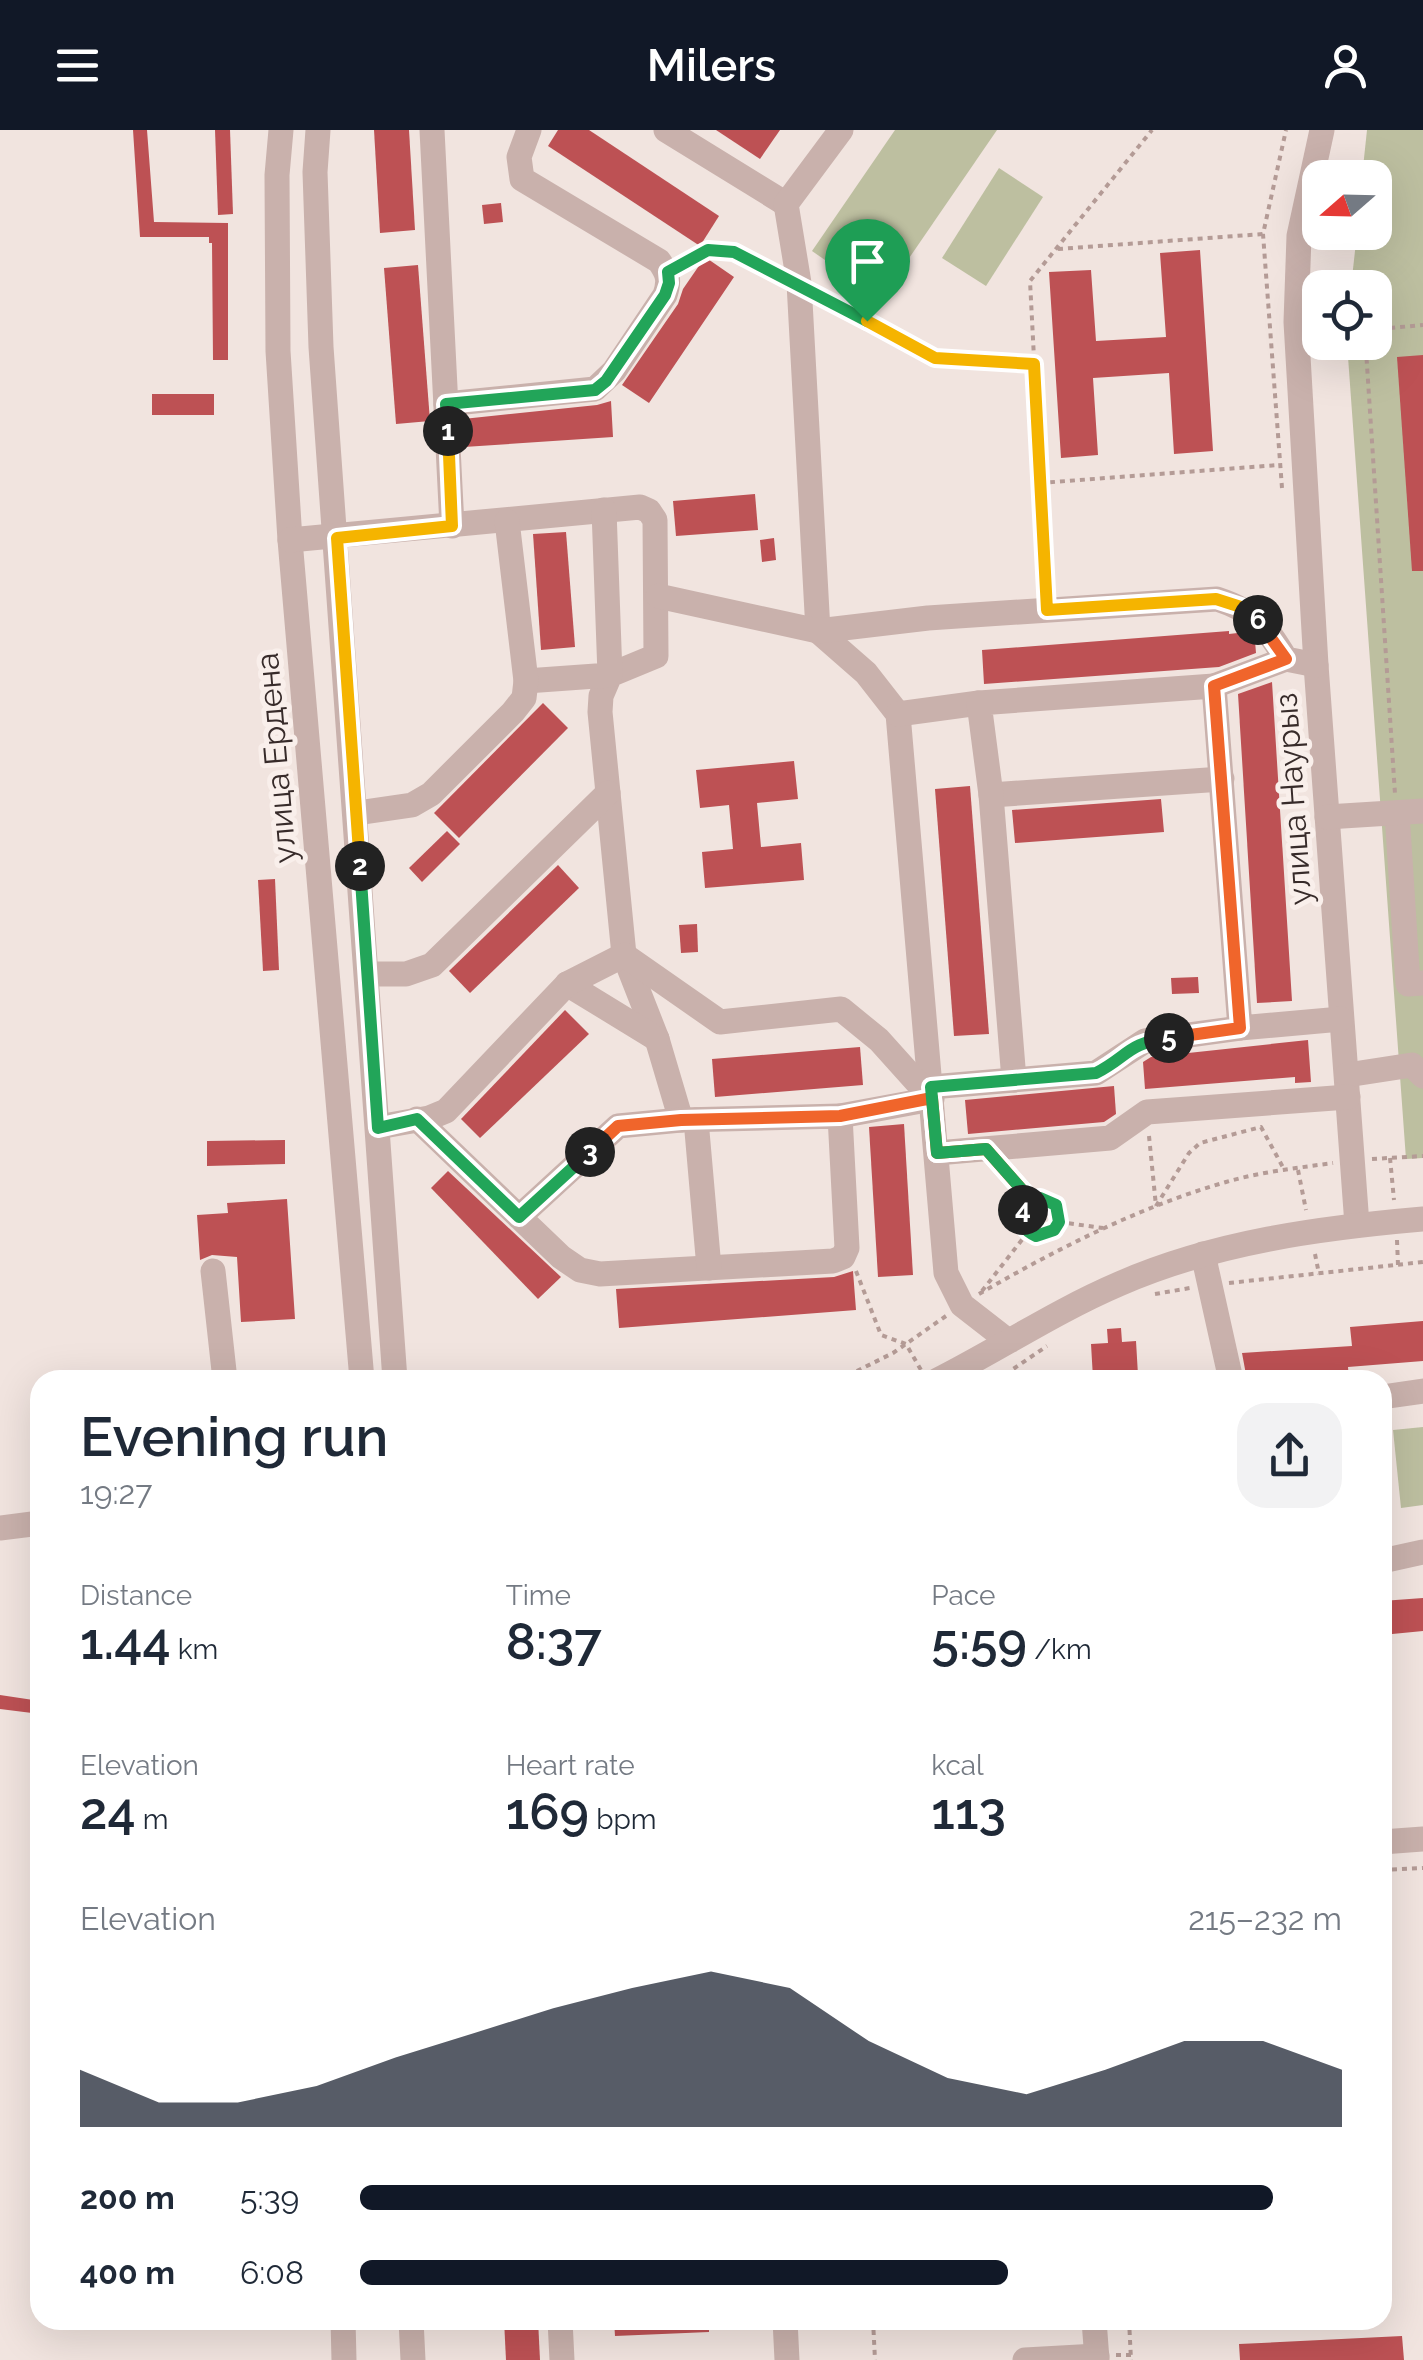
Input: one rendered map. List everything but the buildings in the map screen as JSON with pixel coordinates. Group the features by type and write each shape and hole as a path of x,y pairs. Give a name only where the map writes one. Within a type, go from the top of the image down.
{"street":[{"name":"улица Ердена","path":"281,130 278,351 290,540 361,1370"},
{"path":"318,130 314,172 321,347 394,1370"},
{"path":"432,130 452,526"},
{"path":"446,404 595,390 606,381 665,295 669,283 668,272 660,261 522,179 519,157 528,130"},
{"path":"666,130 786,204"},
{"path":"841,130 786,204 799,284 818,631 866,673 898,714 946,1274 1007,1340"},
{"name":"улица Наурыз","path":"1322,130 1299,236 1296,322 1316,665 1357,1225"},
{"path":"290,540 640,507 649,511 655,520 656,656 610,676 526,681"},
{"path":"604,510 610,676 601,696 600,712 624,955 688,1120 709,1268"},
{"path":"357,814 412,805 431,794 524,698 526,681 506,521"},
{"path":"658,596 818,631 928,618 1216,599 1244,608 1264,624 1286,659"},
{"path":"898,714 979,703 1214,686 1286,659 1316,665"},
{"path":"1214,686 1240,1028"},
{"path":"979,703 991,795 1014,1080"},
{"path":"991,795 1222,779"},
{"path":"367,974 406,974 432,964 608,793"},
{"path":"1396,812 1408,984 1423,984"},
{"path":"1327,816 1423,812"},
{"path":"624,955 720,1022 841,1009 932,1093"},
{"path":"378,1128 446,1110 567,984 624,955"},
{"path":"567,984 657,1038"},
{"path":"519,1217 618,1126 840,1116 932,1093 1096,1073 1144,1041 1342,1019"},
{"path":"937,1153 1110,1138 1147,1112 1348,1086 1412,1065 1423,1076"},
{"path":"417,1119 561,1257 580,1270 600,1274 833,1261 843,1257 847,1248 840,1116"},
{"path":"968,1370 1007,1340 1120,1283 1203,1254 1268,1239 1423,1219"},
{"path":"1203,1254 1229,1370"},
{"path":"213,1270 224,1370"},
{"path":"1392,1396 1423,1391"},
{"path":"0,1528 30,1524"},
{"path":"1392,1560 1423,1552"},
{"path":"1392,1841 1423,1839"},
{"path":"344,2330 344,2360"},
{"path":"412,2330 413,2360"},
{"path":"560,2330 562,2360"},
{"path":"786,2330 787,2360"},
{"path":"1024,2360 1097,2358 1095,2330"}],"path":[{"path":"1047,610 1030,281 1152,130"},
{"path":"1056,249 1262,234"},
{"path":"668,272 708,250 734,252 935,358 1034,364"},
{"path":"1392,328 1423,325"},
{"path":"1367,360 1396,812"},
{"path":"1040,483 1280,464"},
{"path":"1147,1112 1156,1206"},
{"path":"1156,1206 1200,1143 1261,1128 1284,1171"},
{"path":"986,1149 1031,1200"},
{"path":"857,1370 906,1344 972,1299 1103,1228 1156,1206 1228,1182 1284,1171 1355,1160 1423,1156"},
{"path":"1028,1232 1021,1215 1031,1200 1040,1198 1056,1205 1059,1222"},
{"path":"1059,1222 1103,1228"},
{"path":"1028,1232 1046,1236 1059,1222"},
{"path":"972,1299 1028,1232"},
{"path":"847,1248 881,1335 906,1344 920,1370"},
{"path":"1392,1870 1423,1868"},
{"path":"874,2330 875,2360"},
{"path":"1129,2330 1131,2360"}],"green space":[{"path":"895,130 997,130 881,299 812,251"},
{"path":"1367,130 1423,130 1423,1158 1406,1159 1348,360 1392,360 1392,270 1353,270 1355,250 1392,250 1392,160 1364,160"},
{"path":"999,168 1043,197 986,286 942,258"},
{"path":"1423,1427 1423,1505 1401,1508 1393,1430"}],"route":[{"path":"867,321 734,252 708,250 668,272 665,295 606,381 595,390 446,404 452,526 337,538 378,1128 417,1119 519,1217 618,1126 681,1120 840,1116 932,1098 937,1153 986,1149 1031,1200 1024,1206 1022,1224 1028,1232 1046,1236 1059,1222 1056,1205 1040,1198 1031,1200 986,1149 937,1153 931,1087 1096,1073 1144,1041 1240,1028 1214,686 1286,659 1264,624 1244,608 1216,599 1047,610 1034,364 935,358 867,321"}]}
